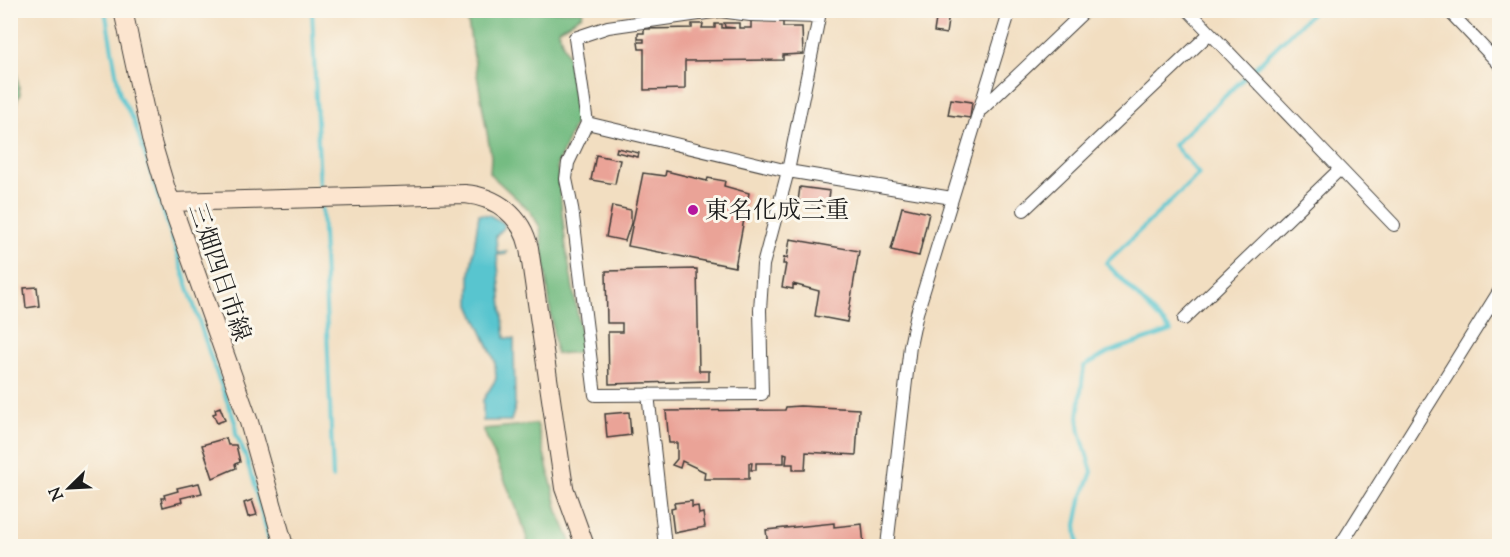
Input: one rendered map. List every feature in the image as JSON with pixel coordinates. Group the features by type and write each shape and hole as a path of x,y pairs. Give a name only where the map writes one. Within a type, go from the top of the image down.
{"street":[{"name":"三畑四日市線","path":"123,10 151,139 170,202 249,422 284,546"},
{"path":"887,546 910,346 917,313 1010,10"},
{"path":"981,110 1086,10"},
{"path":"1188,10 1394,225"},
{"path":"1448,10 1500,64"},
{"path":"720,11 750,15 819,17 788,171 768,242 760,291 762,394 595,395 572,208 566,179 570,156 587,123 575,38 608,27 720,11"},
{"path":"1024,210 1210,33"},
{"path":"587,123 788,171 952,198"},
{"path":"1184,319 1340,169"},
{"path":"170,202 465,194 488,198 507,211 518,222 527,240 564,488 585,546"},
{"path":"1340,546 1500,290"},
{"path":"648,394 665,546"}],"green space":[{"path":"466,11 583,11 582,15 558,30 571,66 580,112 557,165 566,248 584,352 556,354 540,227 530,211 490,174 491,156"},
{"path":"11,39 20,94 10,114"},
{"path":"537,424 558,511 573,546 529,546 521,519 483,429"}],"water":[{"path":"479,214 489,215 504,223 504,228 496,236 497,252 507,251 506,254 497,255 505,338 514,339 515,408 511,421 483,421 483,400 496,379 495,361 470,305 470,274"}],"building":[{"path":"937,13 949,14 946,34 934,32"},
{"path":"751,21 783,21 783,27 802,27 803,54 783,55 783,60 685,61 685,89 644,90 644,49 639,49 638,42 644,42 644,39 638,39 638,33 644,33 644,29 692,28 692,24 703,24 702,28 715,28 715,24 722,24 722,28 735,28 725,27 724,23 739,23 739,28 751,28"},
{"path":"951,99 972,102 970,118 948,115"},
{"path":"617,148 639,153 638,157 616,152"},
{"path":"596,155 620,160 615,184 591,180"},
{"path":"666,171 707,181 708,178 725,181 724,186 749,193 735,267 628,246 643,173 665,176"},
{"path":"800,187 830,191 828,206 812,206 812,203 798,201"},
{"path":"612,206 631,210 631,223 625,241 606,237"},
{"path":"902,207 929,213 919,256 891,250"},
{"path":"790,239 859,251 847,322 815,316 819,291 793,284 793,289 782,287 786,264 783,264 784,257 787,258"},
{"path":"697,269 699,371 709,371 709,381 609,384 608,332 622,332 622,323 607,323 606,271"},
{"path":"37,287 39,306 26,308 24,288"},
{"path":"220,407 225,420 217,423 213,414 216,413 215,409"},
{"path":"786,407 859,409 856,455 806,452 805,470 793,470 793,464 786,464 787,454 784,453 784,463 756,463 756,470 751,470 752,463 749,463 749,479 704,479 705,472 682,461 680,468 672,465 677,459 677,443 669,443 666,411 785,410"},
{"path":"629,412 631,435 607,438 605,414"},
{"path":"226,438 228,445 236,445 240,462 235,464 236,468 213,478 202,445"},
{"path":"199,483 202,493 181,498 182,502 163,507 161,498 165,498 164,495 178,491 177,488"},
{"path":"252,500 257,515 248,517 244,503"},
{"path":"692,501 692,507 698,506 699,514 703,513 705,527 674,533 671,509 675,508 674,503"},
{"path":"834,523 834,527 862,524 864,546 768,546 766,530"}],"waterway":[{"path":"105,10 120,95 134,121 212,361 235,422 236,434 246,457 271,546"},
{"path":"312,10 320,187"},
{"path":"1078,546 1076,525 1081,500 1092,472 1078,417 1084,366 1111,351 1171,331 1106,263 1199,174 1174,145 1315,10"},
{"path":"322,208 333,478"}],"place":[{"name":"東名化成三重","path":"693,210"}]}
